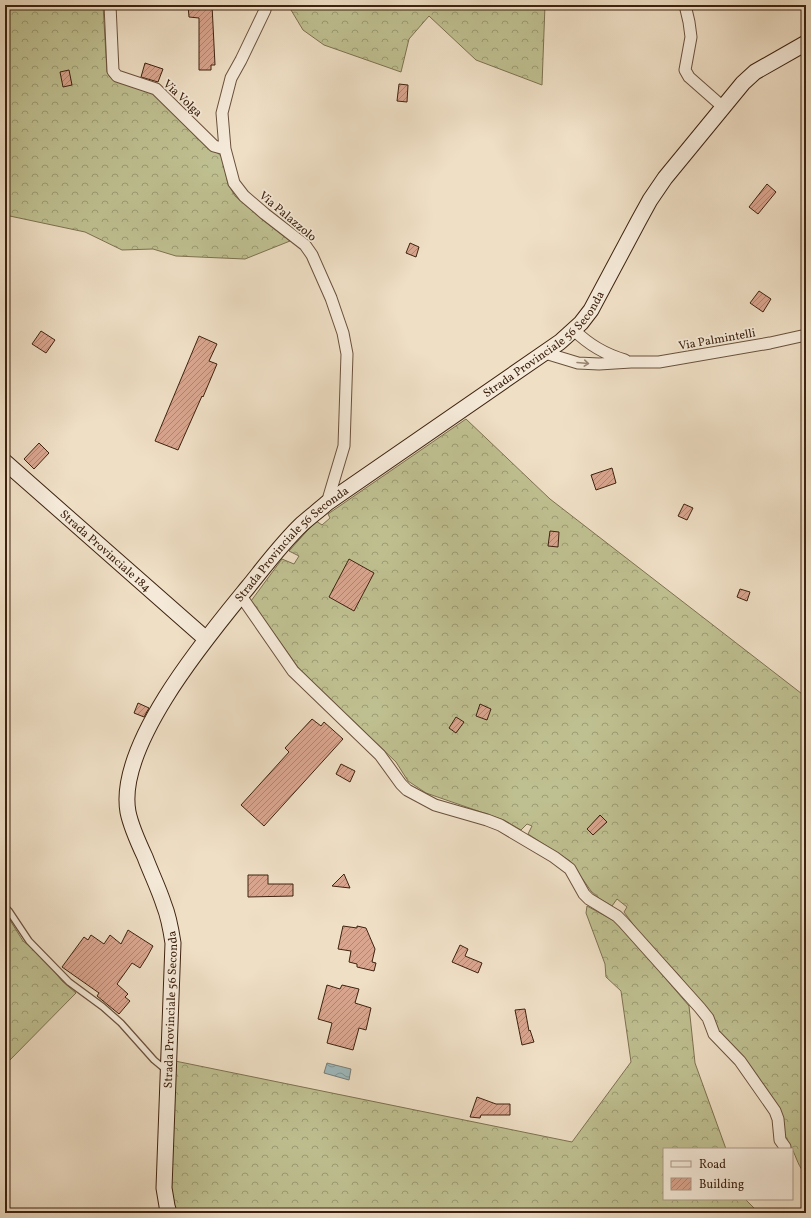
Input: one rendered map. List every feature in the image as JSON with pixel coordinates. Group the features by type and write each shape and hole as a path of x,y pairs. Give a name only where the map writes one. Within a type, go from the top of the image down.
{"street":[{"name":"Via Volga","path":"110,5 113,70 117,76 156,89 214,146 225,149"},
{"name":"Via Palazzolo","path":"266,5 265,10 231,78 222,113 225,149 234,183 244,196 305,244 312,255 331,298 343,334 347,354 344,446 327,503"},
{"path":"685,5 691,37 685,70 689,77 723,107"},
{"name":"Strada Provinciale 56 Seconda","path":"169,1213 166,1206 164,1188 173,943 164,904 132,826 128,811 128,790 131,770 160,705 206,639 301,525 327,503 560,342 582,324 600,296 650,200 665,178 743,83 755,72 806,42"},
{"path":"574,330 596,348 608,355 631,362"},
{"name":"Via Palmintelli","path":"631,362 658,362 770,343 806,335"},
{"path":"545,352 578,363 599,364 631,362"},
{"name":"Strada Provinciale 184","path":"5,462 206,639"},
{"path":"241,596 293,671 380,755 407,790 435,805 500,825 554,857 570,869 584,894 589,899 620,919 700,1008 708,1018 714,1034 740,1061 769,1101 778,1119 780,1140 785,1147"}],"lane":[{"path":"5,908 9,911 29,941 69,982 121,1024 154,1060 168,1071"}],"green space":[{"path":"5,5 103,5 107,72 110,77 153,94 222,157 228,184 235,196 290,241 245,259 176,256 153,249 122,250 85,232 5,215"},
{"path":"288,5 545,5 542,85 476,60 429,16 409,39 401,72 324,45 303,30"},
{"path":"466,419 550,499 806,697 806,1174 799,1165 793,1148 791,1148 784,1136 782,1130 721,1038 711,1016 678,974 644,939 624,912 627,907 617,899 612,906 600,899 591,891 570,861 528,834 532,826 527,824 521,830 504,820 426,793 408,781 396,762 300,670 251,601 282,559 294,564 299,556 289,551 316,521 322,525 330,518 328,514"},
{"path":"587,906 618,923 689,1006 695,1063 726,1148 663,1148 663,1200 746,1200 759,1213 176,1213 170,1186 175,1061 572,1142 631,1062 621,991 606,977 605,964 586,913"},
{"path":"5,914 23,941 41,955 62,981 76,993 5,1065"}],"water":[{"path":"327,1063 351,1069 349,1080 324,1073"}],"building":[{"path":"188,5 212,5 215,65 211,65 211,70 199,70 199,18 189,17"},
{"path":"145,63 163,69 158,82 141,77"},
{"path":"69,70 72,85 63,87 60,72"},
{"path":"399,84 408,85 407,102 397,101"},
{"path":"767,184 776,192 758,214 749,207"},
{"path":"410,243 419,247 416,257 406,253"},
{"path":"759,291 771,299 763,312 750,303"},
{"path":"41,331 55,340 46,353 32,344"},
{"path":"199,336 217,344 209,361 217,364 178,450 155,441"},
{"path":"39,443 49,453 34,469 24,459"},
{"path":"612,468 616,483 596,490 591,475"},
{"path":"684,504 693,508 687,520 678,516"},
{"path":"550,531 559,532 558,547 548,546"},
{"path":"349,559 374,573 354,611 329,597"},
{"path":"740,589 750,592 747,601 737,597"},
{"path":"138,703 149,708 144,717 134,713"},
{"path":"480,704 491,709 487,720 476,716"},
{"path":"456,717 464,722 456,733 449,728"},
{"path":"312,719 321,726 324,722 343,739 264,826 241,805 289,752 285,748"},
{"path":"341,764 355,771 350,782 336,774"},
{"path":"600,815 607,822 593,835 587,829"},
{"path":"344,874 350,888 332,886"},
{"path":"248,875 268,875 268,884 293,884 293,896 248,897"},
{"path":"343,926 357,928 357,926 366,928 375,949 372,962 376,963 374,971 357,967 357,964 349,962 351,951 338,949"},
{"path":"128,930 153,946 140,968 132,963 117,984 128,994 125,997 130,1001 119,1014 97,996 99,993 62,967 84,937 88,940 91,935 104,944 110,935 121,944"},
{"path":"460,945 468,949 465,956 482,963 478,973 452,962"},
{"path":"327,985 340,989 342,985 359,989 355,1003 371,1008 366,1030 359,1028 353,1050 327,1043 332,1023 318,1019"},
{"path":"525,1009 529,1031 530,1030 534,1042 522,1045 515,1010"},
{"path":"477,1097 496,1104 510,1104 510,1115 481,1115 480,1118 470,1117"}]}
